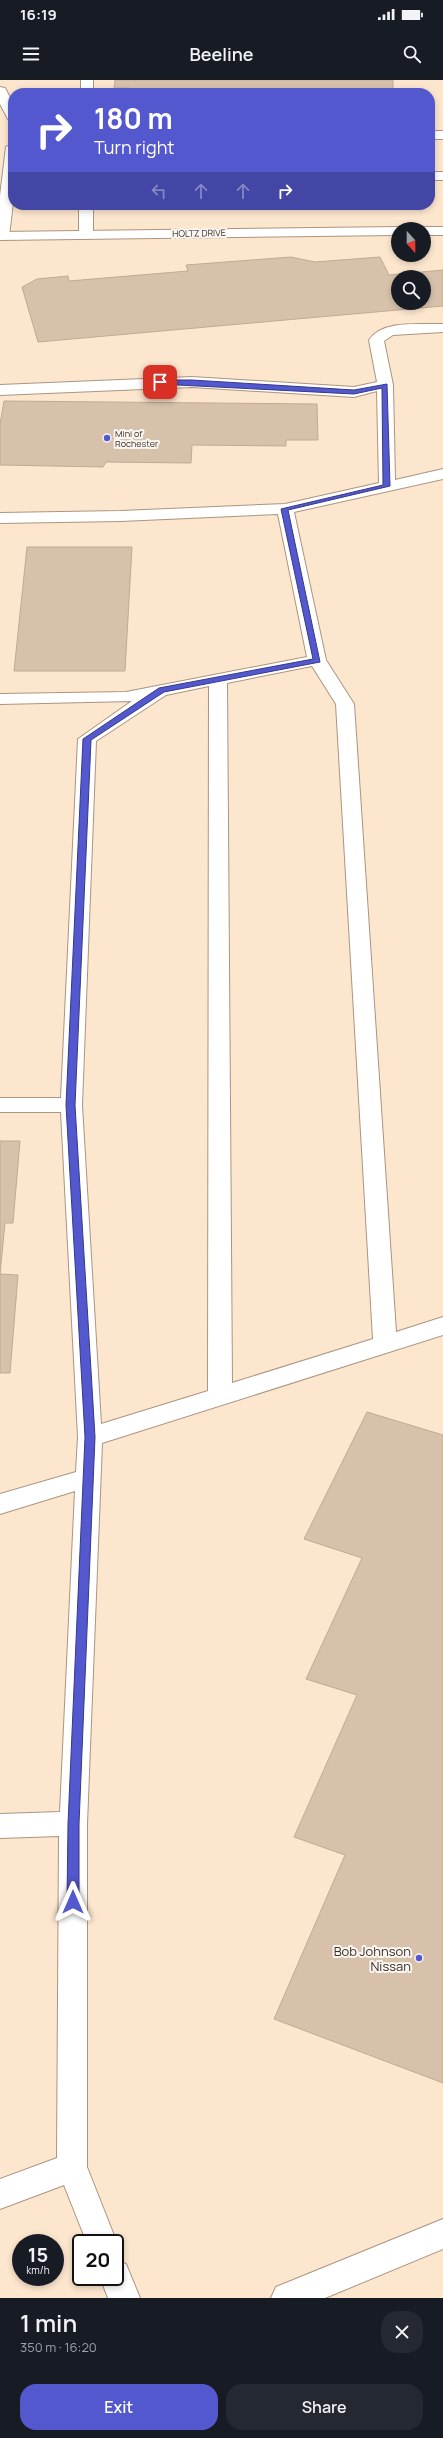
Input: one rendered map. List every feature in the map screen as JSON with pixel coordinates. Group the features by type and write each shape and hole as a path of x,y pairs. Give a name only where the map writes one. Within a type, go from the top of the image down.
{"street":[{"path":"0,91 8,108"},
{"path":"1,236 8,184"},
{"path":"86,210 86,235"},
{"name":"HOLTZ DRIVE","path":"1,236 391,231"},
{"path":"431,231 443,231"},
{"path":"387,486 385,385 376,340 389,331 443,328"},
{"path":"0,390 192,382 354,392 385,385"},
{"path":"0,518 121,516 284,509 443,474"},
{"path":"284,509 317,660 345,704 385,1344"},
{"path":"0,699 126,697 317,660"},
{"path":"218,679 220,1397"},
{"path":"98,2234 72,2167 73,1824 90,1437 71,1105 87,739 161,690"},
{"path":"0,1105 71,1105"},
{"path":"90,1437 443,1326"},
{"path":"0,1504 88,1478"},
{"path":"0,1826 73,1824"},
{"path":"0,2194 72,2167"},
{"path":"287,2298 443,2234"},
{"path":"119,2286 124,2298"}],"building":[{"path":"115,80 393,80 393,88 114,88"},
{"path":"291,257 315,262 380,257 389,275 391,275 391,310 398,310 38,342 22,287 37,279 68,276 69,281 188,271 186,265"},
{"path":"443,270 443,306 431,307 431,271"},
{"path":"4,401 317,404 318,440 286,440 286,446 192,445 191,463 106,462 103,467 0,465 0,424"},
{"path":"27,547 132,547 125,671 14,671"},
{"path":"0,1141 20,1141 13,1223 5,1223 0,1274"},
{"path":"0,1274 18,1275 10,1373 0,1373"},
{"path":"367,1412 443,1435 443,2083 274,2019 345,1855 294,1837 357,1695 306,1679 362,1558 304,1539"}],"place":[{"name":"Mini of Rochester","path":"107,438"},
{"name":"Bob Johnson Nissan","path":"419,1958"}],"route":[{"path":"73,1902 73,1824 90,1437 71,1105 87,739 161,690 317,660 284,509 387,486 385,385 354,392 192,382 160,382"}]}
